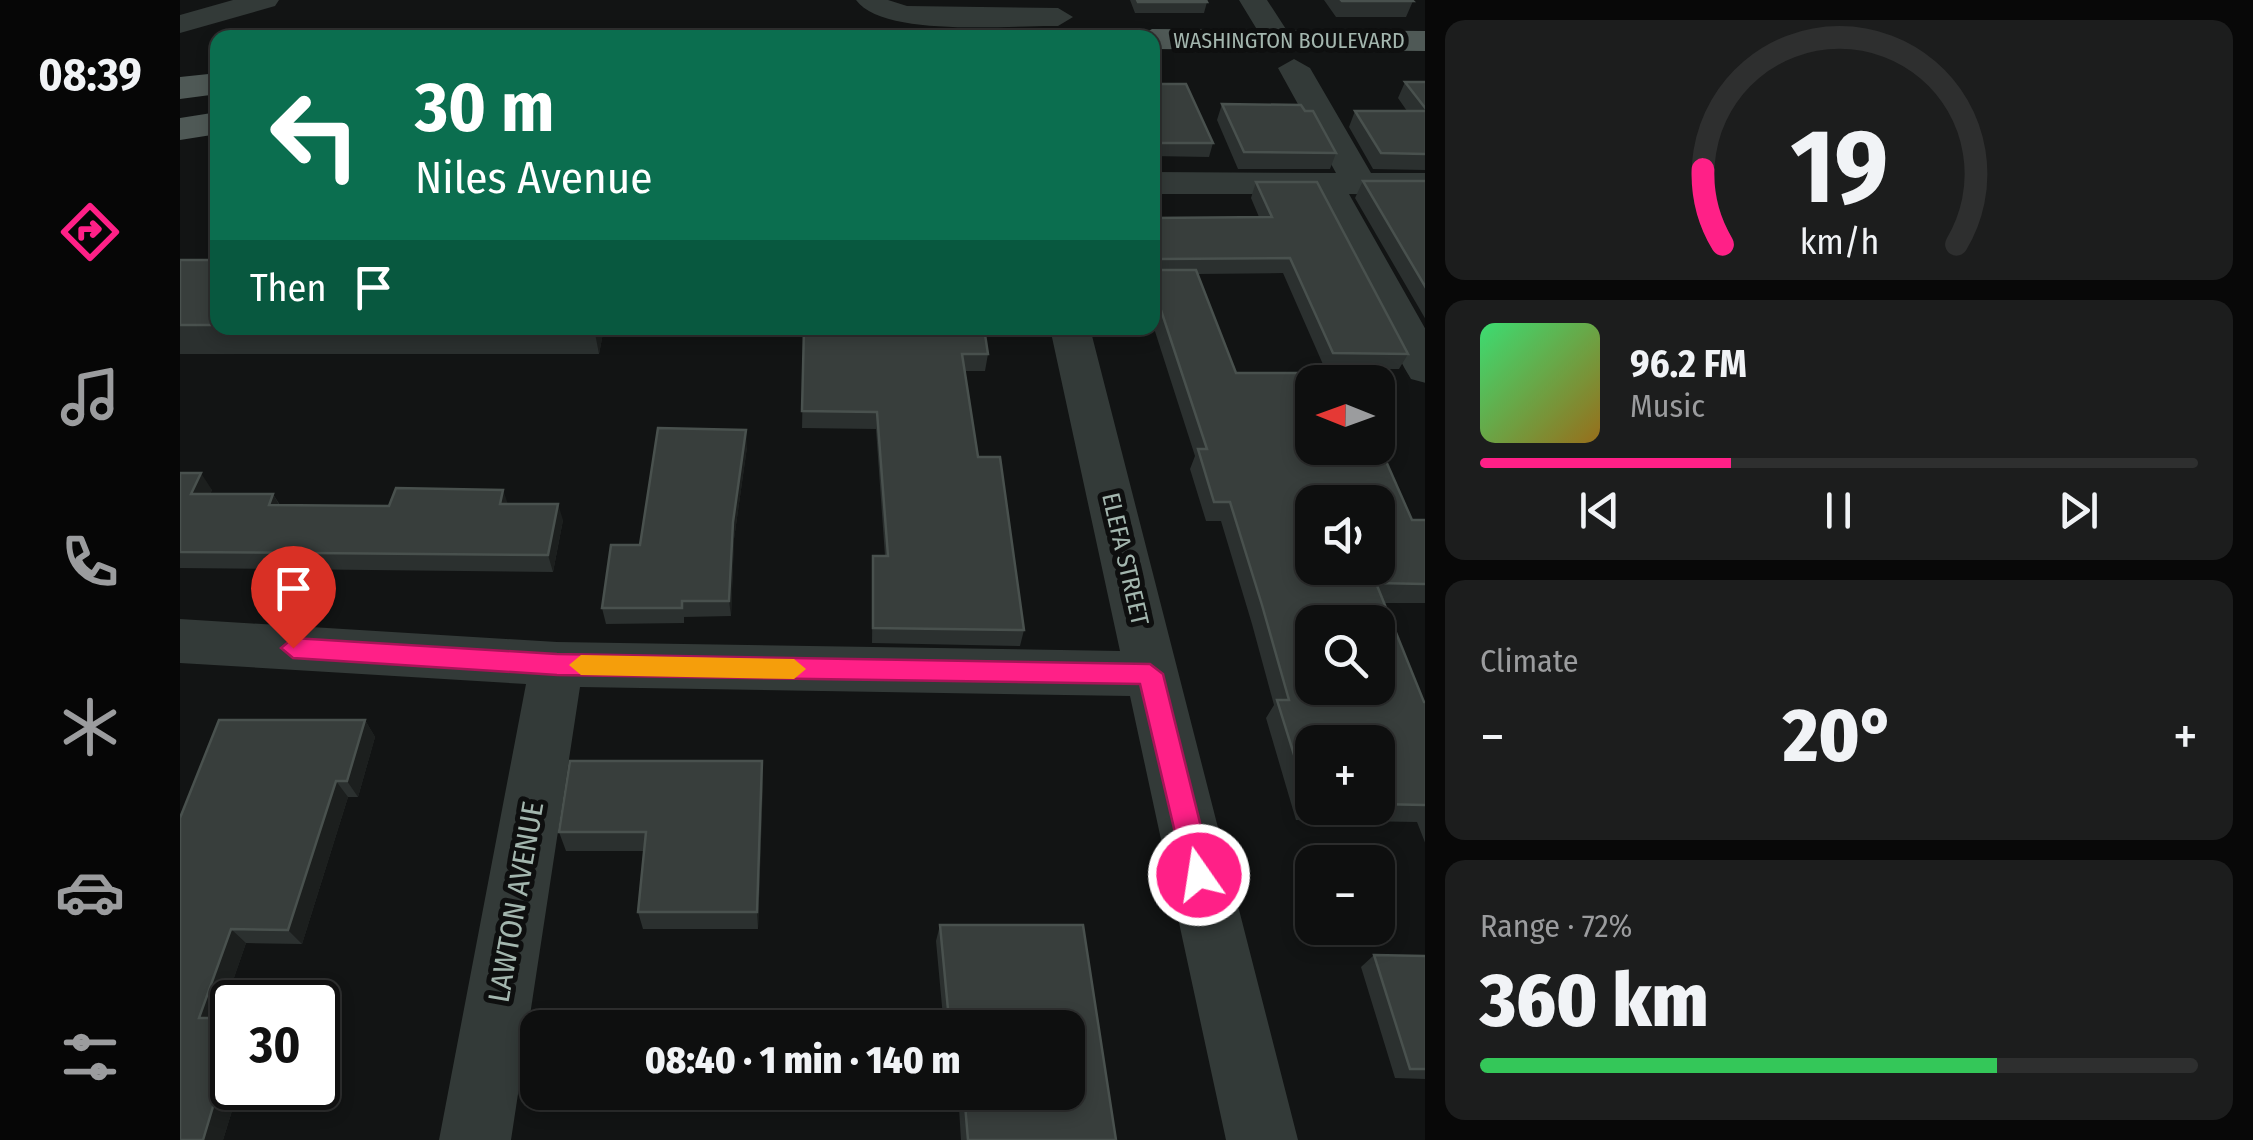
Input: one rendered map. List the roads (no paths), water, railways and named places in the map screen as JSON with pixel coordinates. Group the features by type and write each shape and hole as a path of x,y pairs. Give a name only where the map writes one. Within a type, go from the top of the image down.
{"main road":[{"name":"WASHINGTON BOULEVARD","path":"1160,40 1425,68"},
{"name":"WASHINGTON BOULEVARD","path":"1160,67 1425,41"},
{"path":"180,88 210,84"},
{"path":"180,129 210,124"}],"street":[{"path":"180,24 264,0"},
{"path":"870,0 886,12 907,15 1059,18"},
{"path":"1254,0 1286,54 1425,366"},
{"path":"1160,183 1425,184"},
{"name":"ELEFA STREET","path":"1072,335 1262,1140"},
{"path":"180,641 557,664 1150,674"},
{"name":"LAWTON AVENUE","path":"474,1140 557,664"}]}
